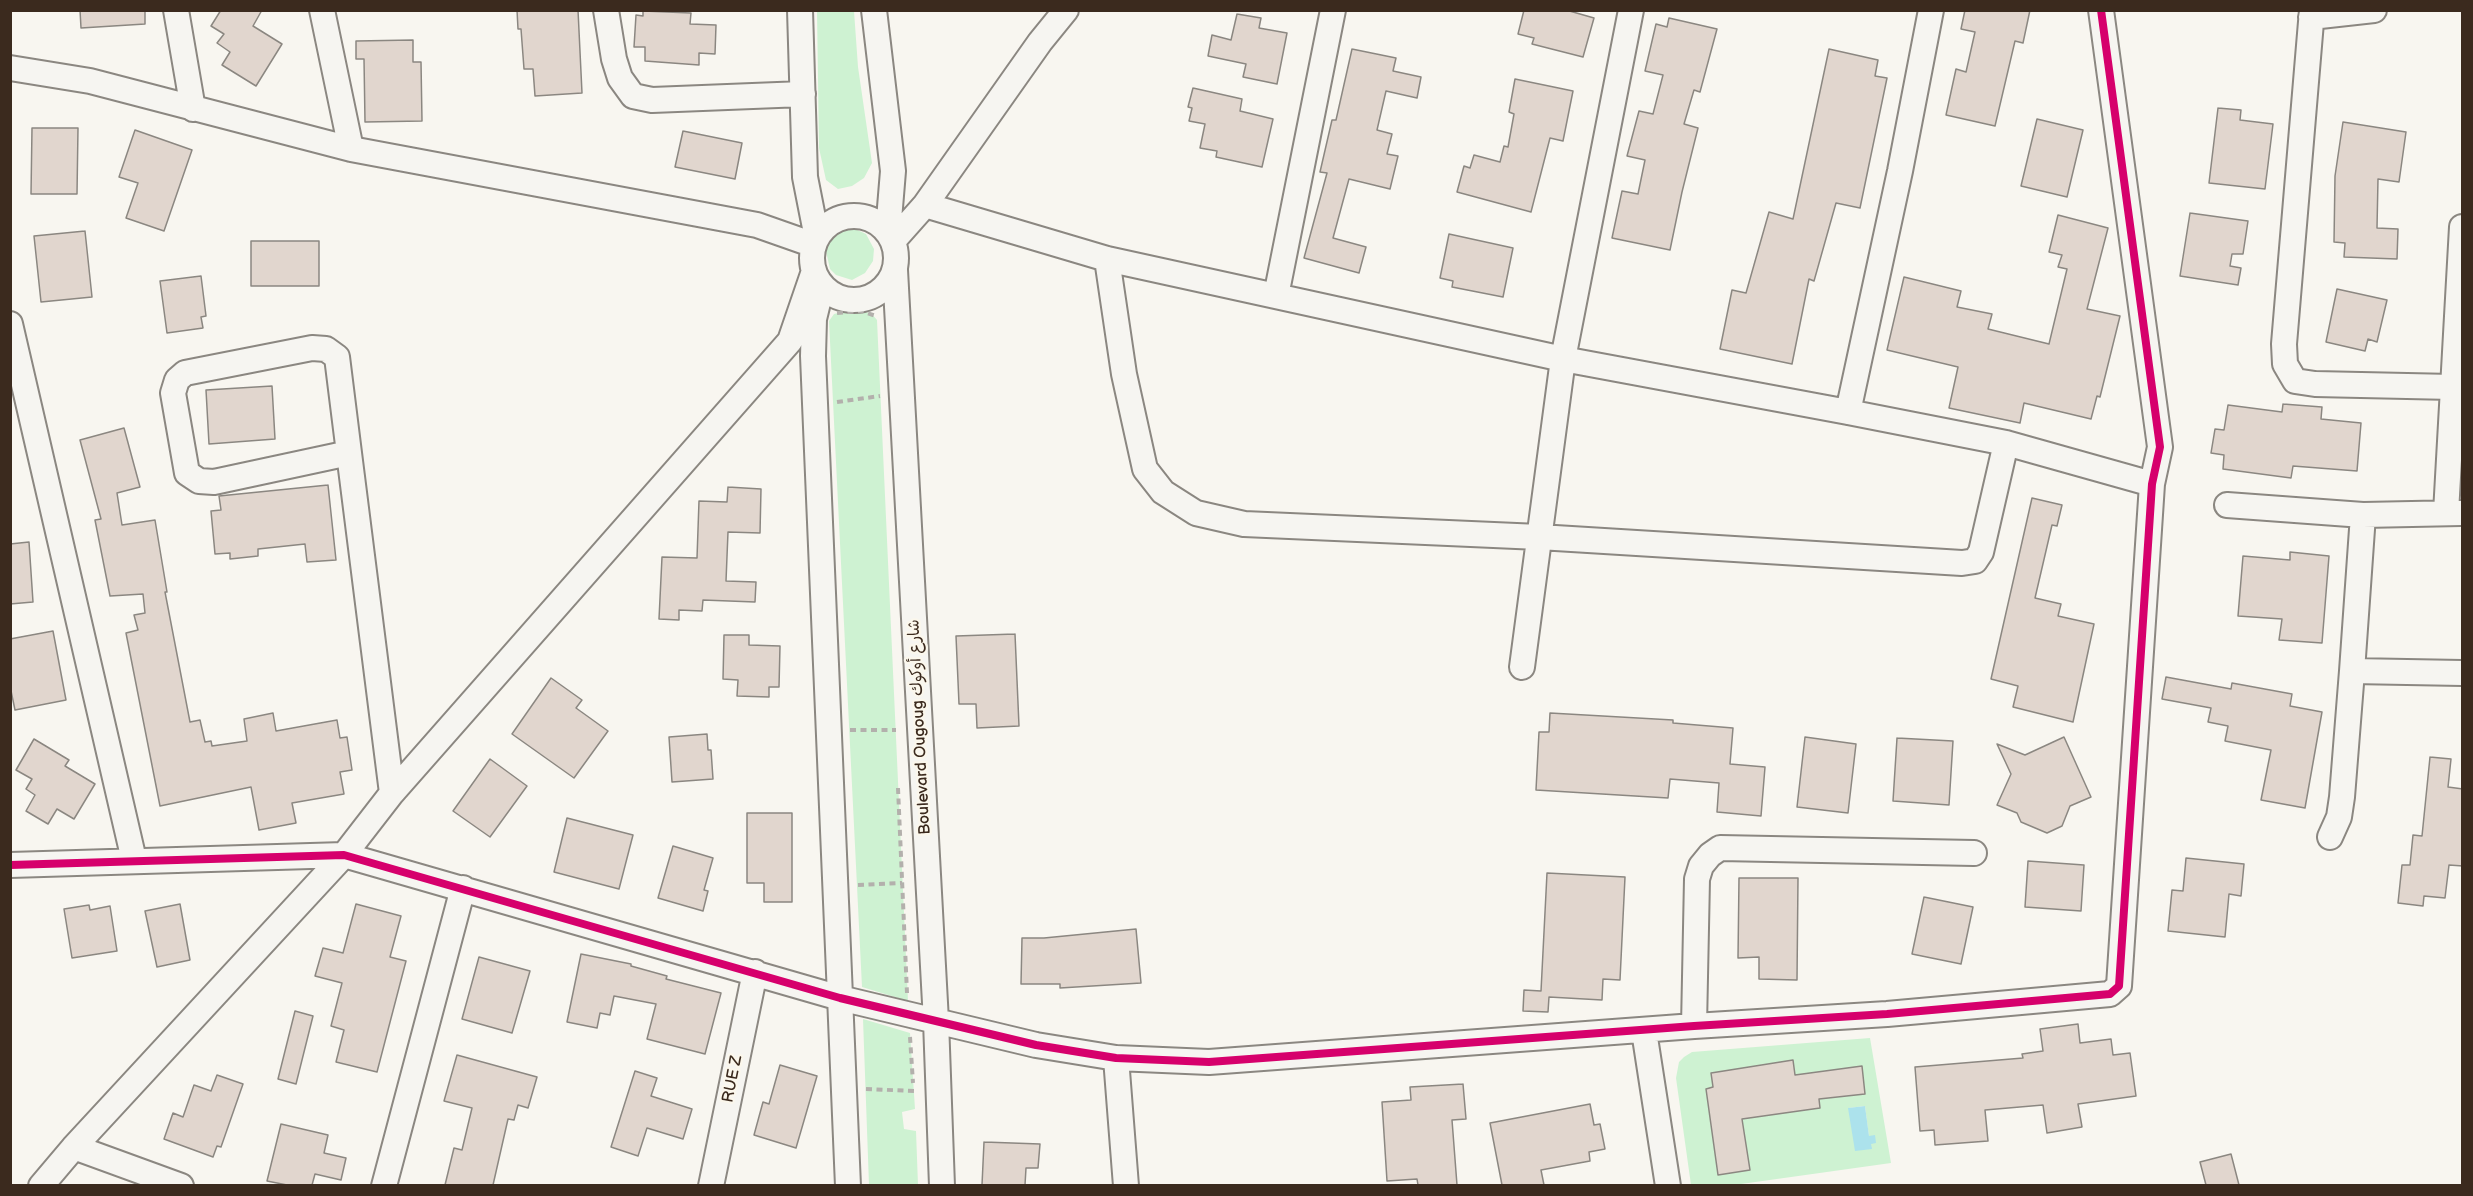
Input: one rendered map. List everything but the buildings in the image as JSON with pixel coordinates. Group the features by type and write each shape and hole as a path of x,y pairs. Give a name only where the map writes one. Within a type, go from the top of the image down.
{"street":[{"path":"176,10 193,109"},
{"path":"322,10 351,149"},
{"path":"606,10 614,59 620,78 633,96 652,100 803,94"},
{"path":"800,10 805,177 815,241 812,258 818,278 813,356 848,1185"},
{"path":"818,278 840,298 863,299 874,296 883,289 895,270 897,255 891,237 893,171 874,10"},
{"path":"891,237 925,205 1040,42 1066,10"},
{"path":"1276,296 1333,10"},
{"path":"1522,667 1563,359 1631,10"},
{"path":"1848,412 1931,10"},
{"path":"10,865 344,855 755,972 840,999 1036,1045 1116,1058 1209,1062 1887,1014 2110,994 2119,986 2152,484 2160,447 2102,10"},
{"path":"2374,10 2312,14 2284,344 2285,364 2295,381 2315,384 2453,387"},
{"path":"10,68 90,81 351,149 757,225 815,241"},
{"path":"925,205 1107,259 1563,359 2006,443 2152,484"},
{"path":"815,241 832,222 851,215 872,219 891,237"},
{"path":"2227,505 2363,515 2454,513 2453,387 2463,227"},
{"path":"1107,259 1124,374 1145,469 1162,492 1196,513 1244,525 1539,537 1946,563 1975,561 1981,552 2006,443"},
{"name":"Boulevard Ougoug شارع أوكوك","path":"895,270 936,1021 942,1185"},
{"path":"41,1185 344,855 392,793 790,341 818,278"},
{"path":"10,324 134,860"},
{"path":"349,453 213,482 199,481 187,473 173,393 177,380 185,373 312,348 326,349 337,357 392,793"},
{"path":"2330,837 2339,816 2342,797 2363,515"},
{"path":"2352,671 2463,673"},
{"path":"1694,1026 1697,879 1701,866 1720,848 1974,853"},
{"path":"384,1185 463,888"},
{"name":"RUE Z","path":"711,1185 755,972"},
{"path":"1644,1031 1668,1185"},
{"path":"1116,1058 1126,1185"},
{"path":"74,1147 181,1185"}],"path":[{"path":"831,318 842,311 850,310 871,313 877,320"},
{"path":"880,385 881,408"},
{"path":"833,403 880,396"},
{"path":"895,718 896,742"},
{"path":"850,742 849,730 896,730"},
{"path":"898,777 908,1001"},
{"path":"856,873 858,897"},
{"path":"857,885 902,883"},
{"path":"910,1033 914,1100"},
{"path":"866,1099 865,1089 914,1091"}],"green space":[{"path":"817,11 854,11 858,67 872,163 864,178 852,186 838,189 826,180 819,148"},
{"path":"853,228 866,234 874,249 873,261 865,273 852,280 836,275 830,269 825,247 829,238 838,230"},
{"path":"850,310 871,313 877,320 908,1001 862,987 829,321 834,314"},
{"path":"863,1019 910,1033 915,1109 902,1112 904,1129 916,1131 918,1185 869,1185"},
{"path":"1870,1038 1891,1163 1734,1185 1691,1185 1676,1078 1679,1062 1692,1052","holes":["1793,1060 1795,1075 1862,1066 1865,1093 1818,1093 1819,1108 1742,1119 1749,1170 1706,1089 1713,1087 1711,1073 1762,1080 1760,1065","1865,1106 1869,1137 1849,1108"]}],"water":[{"path":"1865,1106 1869,1136 1875,1135 1876,1143 1871,1144 1872,1149 1855,1151 1848,1108"}],"cycle path":[{"path":"10,865 344,855 840,998 1036,1045 1116,1058 1209,1062 1887,1014 2110,994 2119,986 2152,484 2160,447 2101,10"}]}
